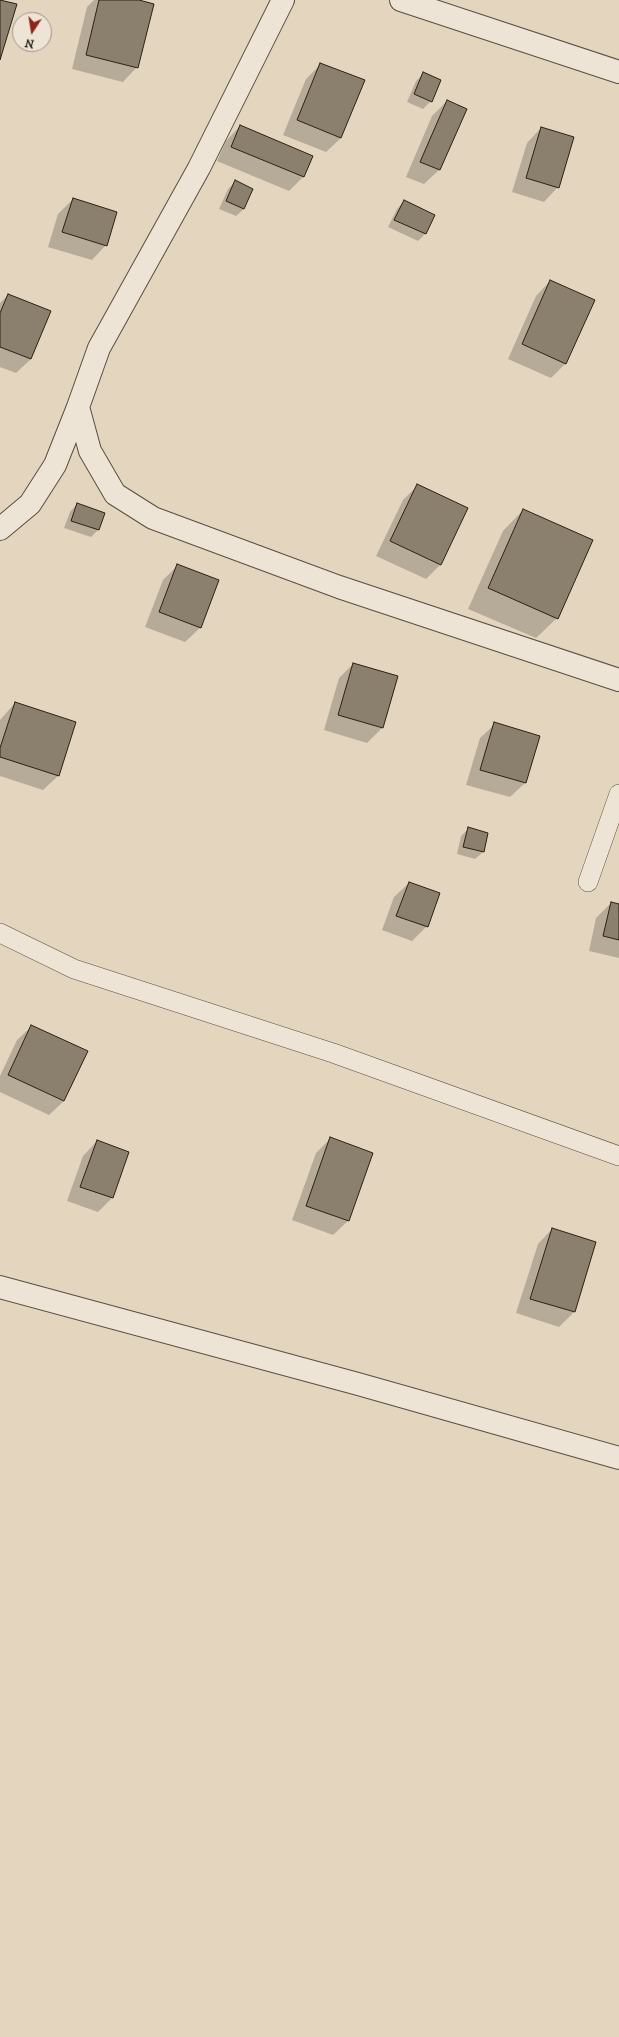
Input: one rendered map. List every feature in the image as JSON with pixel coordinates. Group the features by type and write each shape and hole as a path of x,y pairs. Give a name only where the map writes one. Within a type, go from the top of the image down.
{"street":[{"path":"0,529 30,504 55,465 100,348 199,168 283,0"},
{"path":"401,0 619,72"},
{"path":"78,407 90,451 115,494 154,518 339,587 619,680"},
{"path":"0,1287 366,1386 619,1458"}],"lane":[{"path":"588,882 619,794"},
{"path":"0,933 74,969 332,1053 619,1156"}],"building":[{"path":"0,0 17,4 15,12 12,12 12,20 0,60"},
{"path":"99,0 139,0 154,4 138,68 86,55"},
{"path":"320,63 365,80 341,138 297,120"},
{"path":"423,72 441,80 432,102 414,94"},
{"path":"447,100 467,109 440,170 420,162"},
{"path":"240,125 313,156 304,177 231,147"},
{"path":"541,127 574,137 559,188 526,178"},
{"path":"235,180 253,189 244,209 226,201"},
{"path":"73,198 117,212 107,246 62,232"},
{"path":"404,200 435,215 426,234 394,220"},
{"path":"550,280 595,300 566,364 522,344"},
{"path":"8,294 51,311 31,359 0,347 0,313"},
{"path":"417,484 468,508 441,565 390,541"},
{"path":"77,503 105,513 99,530 71,521"},
{"path":"523,509 593,540 558,619 488,588"},
{"path":"177,564 219,580 201,628 159,612"},
{"path":"353,663 398,676 383,728 338,715"},
{"path":"15,702 76,722 59,776 0,757 0,748"},
{"path":"494,722 540,736 526,783 480,770"},
{"path":"468,827 488,833 484,852 463,847"},
{"path":"409,882 440,893 428,927 396,916"},
{"path":"611,902 619,904 619,940 603,936"},
{"path":"31,1025 88,1051 64,1101 8,1075"},
{"path":"330,1137 373,1153 349,1221 306,1206"},
{"path":"97,1140 129,1152 113,1198 80,1187"},
{"path":"552,1228 596,1242 575,1312 530,1299"}]}
